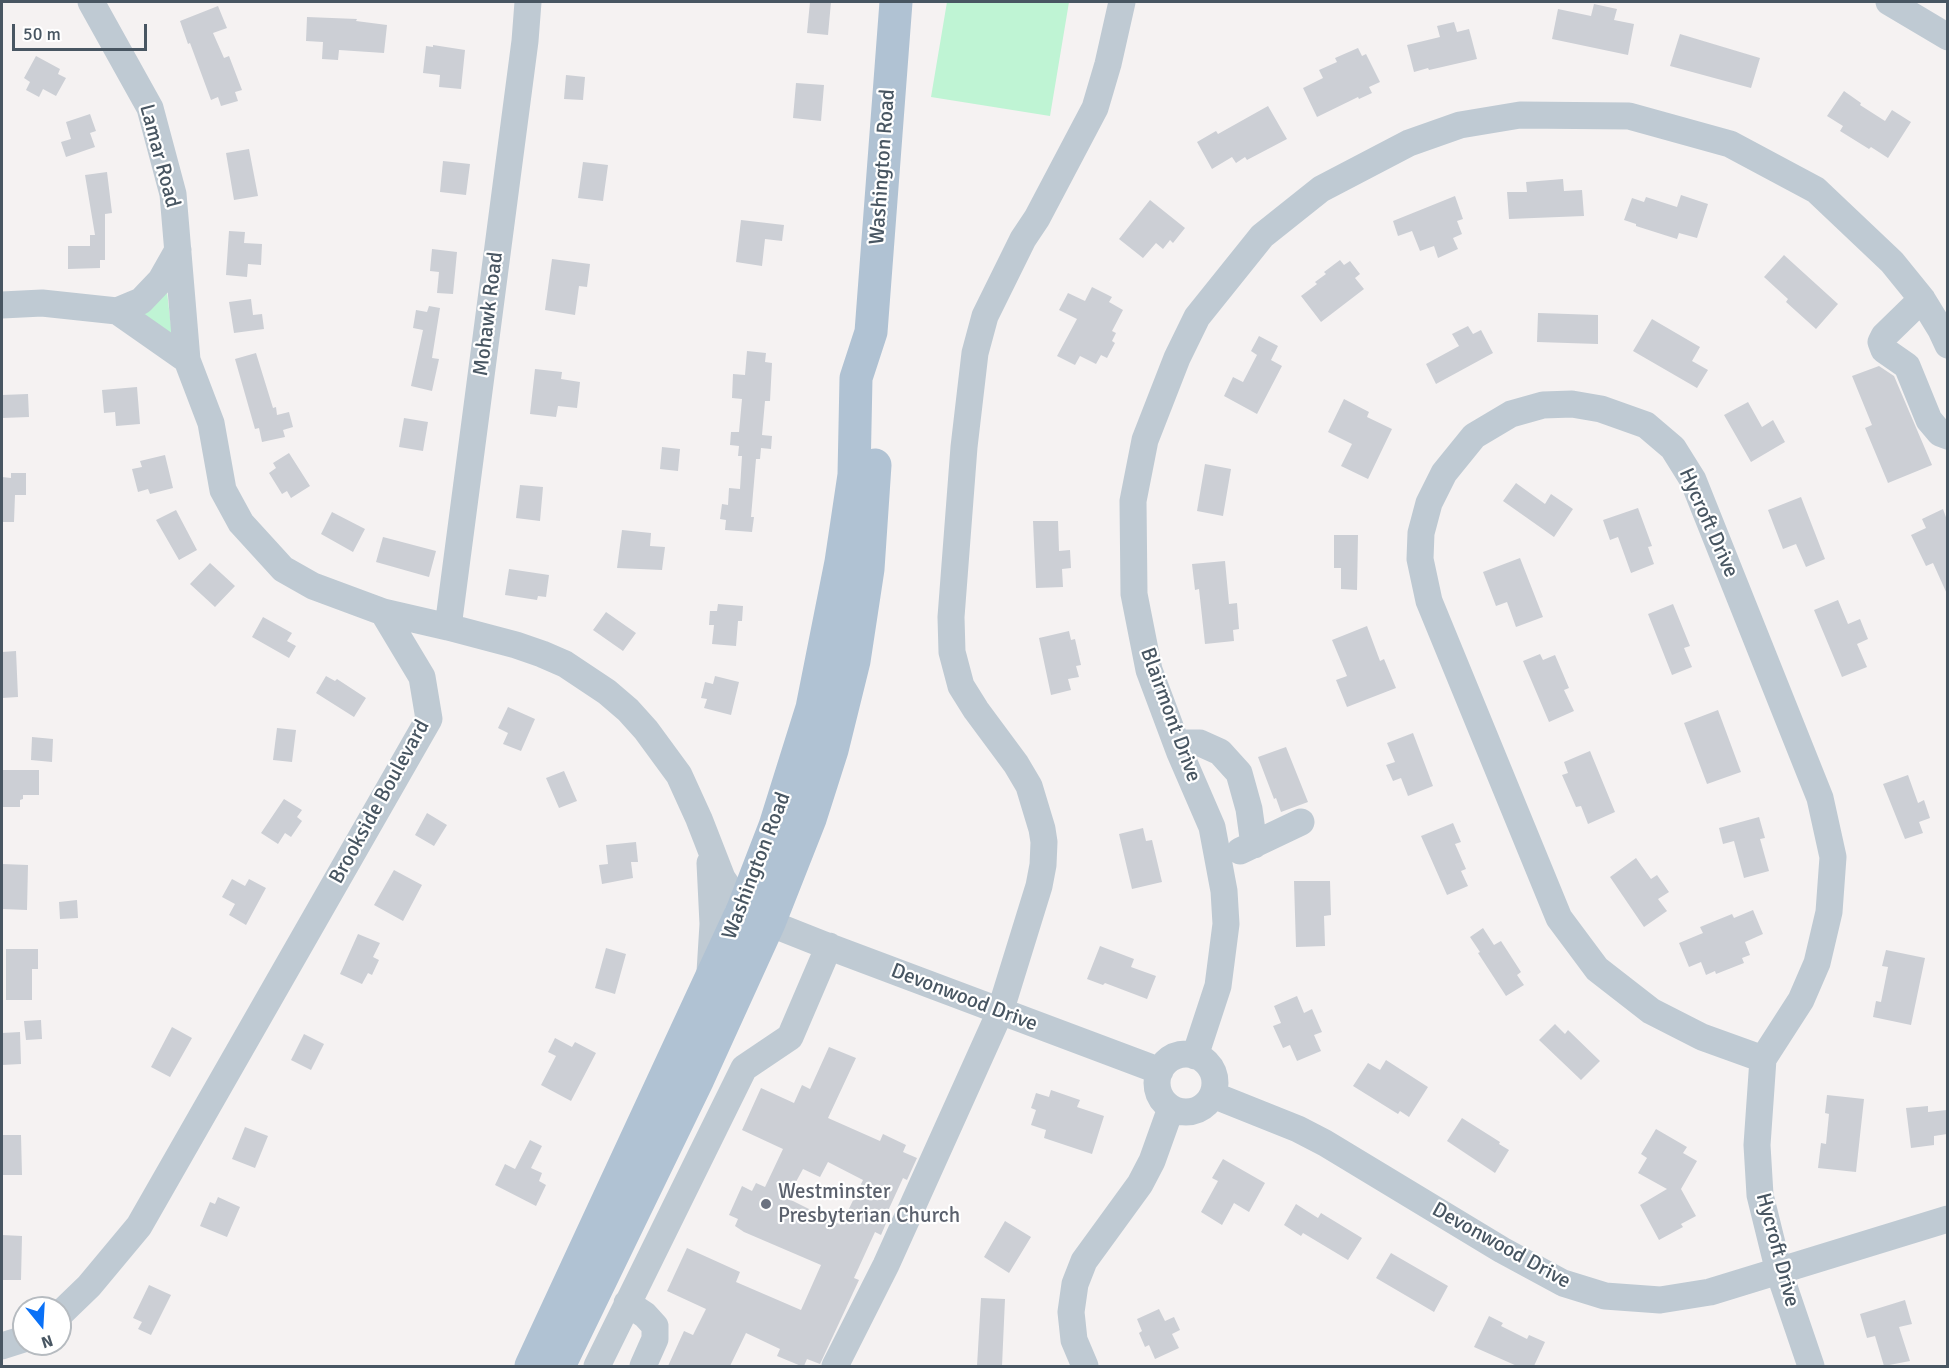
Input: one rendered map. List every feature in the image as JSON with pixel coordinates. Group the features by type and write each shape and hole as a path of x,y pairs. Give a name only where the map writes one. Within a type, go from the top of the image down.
{"main road":[{"name":"Washington Road","path":"559,1366 698,1079 756,916 775,826 812,708 840,571 852,487 856,378 871,332 896,2"},
{"name":"Washington Road","path":"531,1366 708,985 756,916"}],"street":[{"name":"Lamar Road","path":"90,2 150,108 173,194 187,360 211,423 223,490 241,523 283,569 313,586 382,612"},
{"name":"Mohawk Road","path":"448,627 528,2"},
{"path":"835,1366 886,1265 1000,1012 1039,886 1044,842 1029,786 966,694 952,652 951,617 964,447 975,353 985,316 1011,262 1095,108 1122,2"},
{"path":"1889,2 1947,37"},
{"name":"Blairmont Drive","path":"1195,1056 1218,986 1226,924 1224,891 1212,827 1149,670 1134,594 1134,501 1145,440 1177,358 1197,317 1262,236 1321,189 1409,143 1460,125 1520,115 1629,116 1730,144 1816,190 1892,262 1922,299 1941,330 1947,345"},
{"path":"2,305 42,303 117,310 141,301 161,280 178,250"},
{"path":"1922,299 1884,336 1881,342 1884,350 1907,366 1929,420 1940,433 1947,436"},
{"path":"117,310 187,360"},
{"name":"Hycroft Drive","path":"1763,1059 1702,1037 1651,1011 1597,969 1559,918 1429,601 1420,559 1421,533 1429,503 1444,473 1474,436 1511,414 1544,405 1572,404 1601,409 1646,425 1673,448 1693,480 1820,798 1833,857 1829,912 1817,963 1801,1000 1763,1059 1757,1145 1760,1195 1779,1272 1811,1366"},
{"path":"382,612 448,627 542,654 565,664 607,692 646,730 674,767 689,795 722,878 756,916"},
{"name":"Brookside Boulevard","path":"72,1302 89,1286 139,1226 429,719 422,677 382,612"},
{"path":"1177,743 1200,743 1220,752 1239,773 1250,809 1254,845"},
{"path":"1220,860 1301,822"},
{"path":"708,841 713,924 708,985"},
{"name":"Devonwood Drive","path":"756,916 1000,1012 1160,1071"},
{"path":"597,1366 744,1068 790,1037 828,946"},
{"path":"1179,1055 1195,1056 1211,1067 1215,1076 1213,1095 1200,1109 1180,1112 1171,1108 1160,1096 1158,1088 1160,1071 1164,1064 1179,1055"},
{"name":"Devonwood Drive","path":"1213,1095 1272,1117 1325,1143 1502,1250 1563,1283 1605,1296 1660,1300 1710,1292 1947,1218"},
{"path":"1085,1366 1074,1340 1071,1312 1075,1284 1084,1261 1140,1184 1152,1161 1171,1108"},
{"path":"627,1303 656,1326 655,1339 643,1366"}],"green space":[{"path":"947,2 1069,2 1050,116 931,97"},
{"path":"167,292 173,342 130,314"}],"building":[{"path":"810,2 831,2 828,35 807,33"},
{"path":"1594,4 1617,9 1614,20 1634,24 1628,55 1552,39 1558,9 1591,16"},
{"path":"218,6 227,28 213,33 224,58 229,56 242,90 235,92 238,101 221,106 218,97 211,100 180,21"},
{"path":"307,17 357,19 356,21 387,25 384,53 339,50 338,60 322,59 323,42 306,41"},
{"path":"1454,22 1457,32 1469,29 1477,59 1414,72 1407,45 1440,37 1437,26"},
{"path":"1680,34 1760,58 1751,88 1670,66"},
{"path":"433,45 465,50 461,89 439,87 440,75 423,73 426,46 433,47"},
{"path":"1358,48 1362,56 1366,54 1380,82 1369,87 1372,93 1359,99 1358,97 1317,117 1303,88 1323,78 1319,70 1337,62 1335,58"},
{"path":"36,56 60,69 58,74 66,78 56,96 43,89 39,97 26,90 30,82 24,78"},
{"path":"566,75 585,77 583,100 564,99"},
{"path":"796,83 824,85 821,121 793,118"},
{"path":"1844,91 1861,103 1860,105 1885,121 1892,110 1911,122 1888,158 1840,131 1843,126 1827,116"},
{"path":"1268,106 1287,139 1247,160 1245,157 1236,163 1232,157 1212,169 1197,142 1216,131 1218,134"},
{"path":"90,114 96,131 90,133 95,147 66,157 61,142 71,139 66,122"},
{"path":"249,149 258,196 234,200 226,153"},
{"path":"443,161 470,164 466,195 440,192"},
{"path":"583,162 608,165 603,201 578,198"},
{"path":"107,172 112,213 105,214 105,260 100,260 100,268 68,269 68,246 90,246 90,235 95,235 85,175"},
{"path":"1563,179 1564,191 1582,190 1584,216 1509,219 1507,192 1527,192 1526,182"},
{"path":"1681,195 1708,204 1697,238 1679,233 1677,239 1624,220 1632,198 1644,202 1646,197 1677,207"},
{"path":"1455,196 1463,219 1457,221 1462,234 1453,238 1458,249 1438,258 1434,246 1420,251 1412,231 1398,236 1393,221"},
{"path":"1150,200 1185,228 1173,243 1170,240 1163,249 1156,243 1143,258 1119,239"},
{"path":"741,220 784,225 782,241 765,239 762,266 736,262"},
{"path":"229,231 245,232 244,243 262,244 261,265 248,264 247,277 226,275"},
{"path":"432,249 457,252 453,294 437,293 439,272 430,271"},
{"path":"1784,255 1838,304 1816,329 1786,302 1788,299 1764,277"},
{"path":"552,259 590,264 587,287 579,286 575,315 545,310"},
{"path":"1340,260 1344,265 1350,261 1360,274 1355,278 1364,289 1321,322 1301,296 1317,284 1315,282 1326,274 1324,272"},
{"path":"1092,287 1112,297 1109,302 1123,310 1112,331 1116,333 1112,341 1115,343 1107,358 1101,355 1096,364 1080,356 1075,365 1057,356 1077,319 1059,310 1068,293 1085,301"},
{"path":"251,299 253,315 262,314 264,329 234,333 229,302"},
{"path":"429,306 440,308 432,358 439,359 432,391 411,386 423,330 413,328 416,310 427,312"},
{"path":"1538,313 1598,315 1598,344 1537,342"},
{"path":"1652,319 1700,347 1692,361 1708,370 1697,388 1633,351"},
{"path":"1468,326 1473,334 1481,330 1493,353 1436,384 1426,364 1459,346 1452,334"},
{"path":"1259,336 1278,346 1271,360 1282,366 1257,414 1224,396 1233,377 1243,382 1257,355 1251,351"},
{"path":"747,351 766,353 765,362 772,363 770,401 765,401 762,435 772,436 771,449 761,448 760,459 756,459 751,517 754,517 752,532 725,530 726,520 720,519 722,504 728,505 729,488 740,489 742,456 738,456 739,446 730,445 731,432 739,432 742,399 732,398 733,374 745,375"},
{"path":"256,353 273,408 276,407 277,415 289,412 293,427 283,430 285,437 262,442 259,428 255,429 235,359"},
{"path":"1879,366 1894,376 1932,465 1888,483 1865,428 1872,425 1852,376"},
{"path":"535,369 562,372 561,379 580,382 577,408 558,406 556,417 530,414"},
{"path":"137,387 140,424 116,426 115,412 104,413 102,390"},
{"path":"28,394 29,417 2,418 2,395"},
{"path":"1344,399 1369,412 1367,417 1392,429 1368,479 1341,466 1352,444 1328,432"},
{"path":"1748,402 1762,427 1773,420 1785,442 1751,462 1724,415"},
{"path":"404,418 428,422 423,451 399,447"},
{"path":"662,447 680,449 678,471 660,469"},
{"path":"289,453 310,486 291,498 287,491 282,494 269,473 276,468 273,463"},
{"path":"165,455 173,488 150,494 148,489 138,492 132,469 142,467 140,461"},
{"path":"1205,464 1231,469 1223,516 1197,511"},
{"path":"11,473 26,473 26,495 15,495 14,522 2,522 2,477 11,478"},
{"path":"1516,483 1545,504 1551,494 1573,509 1554,537 1503,501"},
{"path":"520,485 543,487 540,521 516,518"},
{"path":"1801,497 1825,559 1806,567 1796,544 1783,549 1768,510"},
{"path":"1638,508 1652,546 1648,547 1654,564 1631,573 1618,537 1610,540 1603,520"},
{"path":"1943,509 1947,520 1947,594 1933,563 1926,566 1911,535 1926,528 1922,519"},
{"path":"176,510 197,550 179,560 156,520"},
{"path":"332,512 365,529 353,552 321,534"},
{"path":"1033,521 1058,521 1059,551 1070,550 1071,568 1062,569 1063,587 1036,588"},
{"path":"622,530 651,533 650,546 665,547 662,570 617,568"},
{"path":"1334,535 1358,535 1357,590 1341,589 1341,568 1334,568"},
{"path":"383,537 436,551 429,577 376,562"},
{"path":"1520,558 1543,617 1516,627 1507,602 1496,606 1483,572"},
{"path":"1225,561 1229,604 1237,603 1239,629 1233,630 1234,641 1205,644 1199,589 1195,590 1192,564"},
{"path":"210,563 235,586 215,607 190,584"},
{"path":"509,569 549,575 546,597 538,596 537,600 505,595"},
{"path":"1838,600 1848,624 1860,619 1868,639 1857,644 1867,667 1842,677 1814,610"},
{"path":"718,604 743,606 742,621 738,621 736,646 712,644 714,625 709,625 710,611 717,611"},
{"path":"1673,604 1690,646 1684,648 1692,667 1672,675 1648,614"},
{"path":"606,612 636,633 623,651 593,630"},
{"path":"263,617 292,633 287,641 296,646 289,658 252,637"},
{"path":"1367,626 1380,661 1384,659 1396,688 1347,707 1336,680 1347,676 1332,640"},
{"path":"1069,631 1071,640 1075,639 1081,665 1076,666 1079,677 1068,679 1071,690 1051,695 1039,638"},
{"path":"16,651 18,697 2,698 2,652"},
{"path":"1540,654 1543,660 1555,655 1569,688 1564,690 1574,711 1549,722 1523,661"},
{"path":"326,676 335,681 337,679 366,698 354,717 316,693"},
{"path":"715,676 739,682 731,715 704,708 707,699 701,698 705,682 713,684"},
{"path":"508,707 535,719 521,751 503,744 508,733 498,728"},
{"path":"1718,710 1741,772 1707,784 1684,723"},
{"path":"277,728 296,730 292,762 273,760"},
{"path":"1413,733 1433,786 1408,796 1401,778 1393,781 1386,765 1395,762 1387,743"},
{"path":"32,737 53,739 52,762 31,760"},
{"path":"1286,747 1308,802 1281,812 1258,757"},
{"path":"1590,751 1615,812 1588,824 1581,806 1576,807 1562,775 1568,773 1564,762"},
{"path":"2,770 39,770 39,795 23,795 20,807 2,807"},
{"path":"564,771 577,801 559,808 546,778"},
{"path":"1908,775 1918,803 1924,800 1930,818 1919,822 1923,833 1905,839 1883,784"},
{"path":"284,799 302,810 297,817 302,821 291,837 285,833 278,844 261,833"},
{"path":"427,813 447,825 434,846 415,835"},
{"path":"1759,817 1765,838 1760,839 1769,871 1744,878 1734,841 1723,844 1719,828"},
{"path":"1453,823 1461,842 1455,844 1466,869 1461,871 1468,886 1447,895 1421,836"},
{"path":"1143,828 1146,841 1152,840 1162,882 1132,889 1119,834"},
{"path":"636,842 638,862 631,862 633,878 602,884 599,865 608,864 606,845"},
{"path":"1636,858 1651,879 1657,875 1669,892 1658,899 1667,911 1644,927 1610,877"},
{"path":"2,864 28,865 27,910 2,909"},
{"path":"394,870 422,885 403,921 374,905"},
{"path":"232,879 245,886 249,879 266,888 246,925 229,915 235,904 222,897"},
{"path":"1294,881 1330,881 1331,915 1324,916 1325,946 1296,947"},
{"path":"77,900 78,918 60,919 59,902"},
{"path":"1753,910 1763,934 1745,942 1750,955 1742,958 1744,963 1716,974 1715,971 1706,975 1701,962 1689,967 1679,943 1703,933 1700,927 1732,914 1734,918"},
{"path":"1483,928 1494,945 1501,941 1521,972 1517,975 1524,985 1506,996 1470,937"},
{"path":"358,934 380,943 373,957 379,960 372,975 368,973 362,984 340,974"},
{"path":"1100,946 1134,959 1131,967 1156,976 1147,999 1105,983 1103,985 1087,979"},
{"path":"606,948 626,954 615,994 595,988"},
{"path":"6,949 38,949 38,969 32,969 32,1000 6,1000"},
{"path":"1886,950 1925,958 1911,1025 1873,1017 1876,1001 1881,1002 1888,967 1882,966"},
{"path":"1297,996 1304,1013 1312,1009 1322,1032 1314,1035 1321,1051 1297,1061 1290,1045 1283,1048 1273,1026 1281,1023 1274,1006"},
{"path":"41,1020 42,1039 26,1040 24,1021"},
{"path":"1555,1024 1565,1034 1568,1030 1600,1061 1581,1080 1539,1040"},
{"path":"172,1027 192,1038 170,1077 151,1067"},
{"path":"20,1032 21,1064 2,1065 2,1033"},
{"path":"304,1034 324,1044 311,1070 291,1060"},
{"path":"555,1038 572,1047 575,1042 596,1053 571,1101 541,1085 556,1056 548,1052"},
{"name":"Westminster Presbyterian Church","path":"829,1047 856,1058 828,1118 880,1141 883,1134 906,1145 903,1152 917,1158 907,1180 903,1178 887,1213 890,1214 881,1235 875,1232 854,1278 859,1280 820,1364 807,1359 804,1366 801,1366 777,1356 780,1349 746,1333 730,1366 668,1366 684,1331 693,1335 706,1309 667,1291 687,1248 740,1272 736,1282 801,1310 821,1265 744,1232 735,1226 738,1219 729,1215 742,1186 752,1191 756,1183 765,1187 783,1149 742,1130 761,1088 794,1103 802,1085 810,1089","holes":["828,1162 863,1180 841,1225 787,1198 803,1169 820,1177"]},
{"path":"1386,1060 1428,1087 1409,1117 1400,1111 1398,1114 1353,1086 1368,1063 1380,1070"},
{"path":"1051,1090 1080,1100 1077,1107 1104,1116 1092,1154 1044,1138 1046,1130 1031,1125 1036,1110 1031,1108 1036,1093 1049,1097"},
{"path":"1827,1095 1864,1099 1856,1172 1818,1168 1821,1143 1826,1144 1829,1114 1825,1113"},
{"path":"1928,1106 1928,1112 1947,1110 1947,1134 1934,1136 1934,1145 1911,1148 1906,1108"},
{"path":"1462,1118 1509,1150 1495,1173 1447,1141"},
{"path":"245,1127 268,1136 255,1168 232,1159"},
{"path":"1656,1129 1687,1147 1683,1153 1697,1161 1681,1189 1696,1216 1681,1224 1683,1227 1659,1240 1640,1205 1667,1189 1638,1173 1647,1158 1641,1154"},
{"path":"2,1135 21,1135 22,1175 2,1175"},
{"path":"530,1140 542,1146 531,1168 542,1173 539,1181 546,1185 536,1206 495,1185 505,1164 515,1169"},
{"path":"1223,1159 1265,1183 1249,1212 1234,1203 1222,1225 1201,1212 1218,1181 1212,1178"},
{"path":"218,1197 240,1207 227,1237 200,1226 210,1202 215,1204"},
{"path":"1296,1204 1318,1218 1321,1213 1362,1238 1348,1260 1303,1233 1301,1236 1284,1225"},
{"path":"1005,1221 1031,1237 1009,1273 984,1257"},
{"path":"2,1235 22,1236 21,1280 2,1280"},
{"path":"1391,1253 1448,1286 1434,1312 1376,1278"},
{"path":"149,1285 171,1295 151,1335 138,1329 142,1322 133,1318"},
{"path":"981,1298 1005,1299 1002,1366 977,1366"},
{"path":"1905,1300 1912,1324 1899,1327 1910,1361 1884,1366 1875,1336 1867,1338 1860,1314"},
{"path":"1159,1309 1165,1321 1174,1317 1180,1330 1172,1334 1179,1348 1155,1359 1149,1345 1145,1347 1139,1333 1142,1331 1137,1319"},
{"path":"1489,1316 1503,1323 1501,1326 1527,1339 1529,1335 1545,1342 1534,1366 1517,1366 1474,1347"}],"place":[{"name":"Westminster Presbyterian Church","path":"766,1204"}]}
